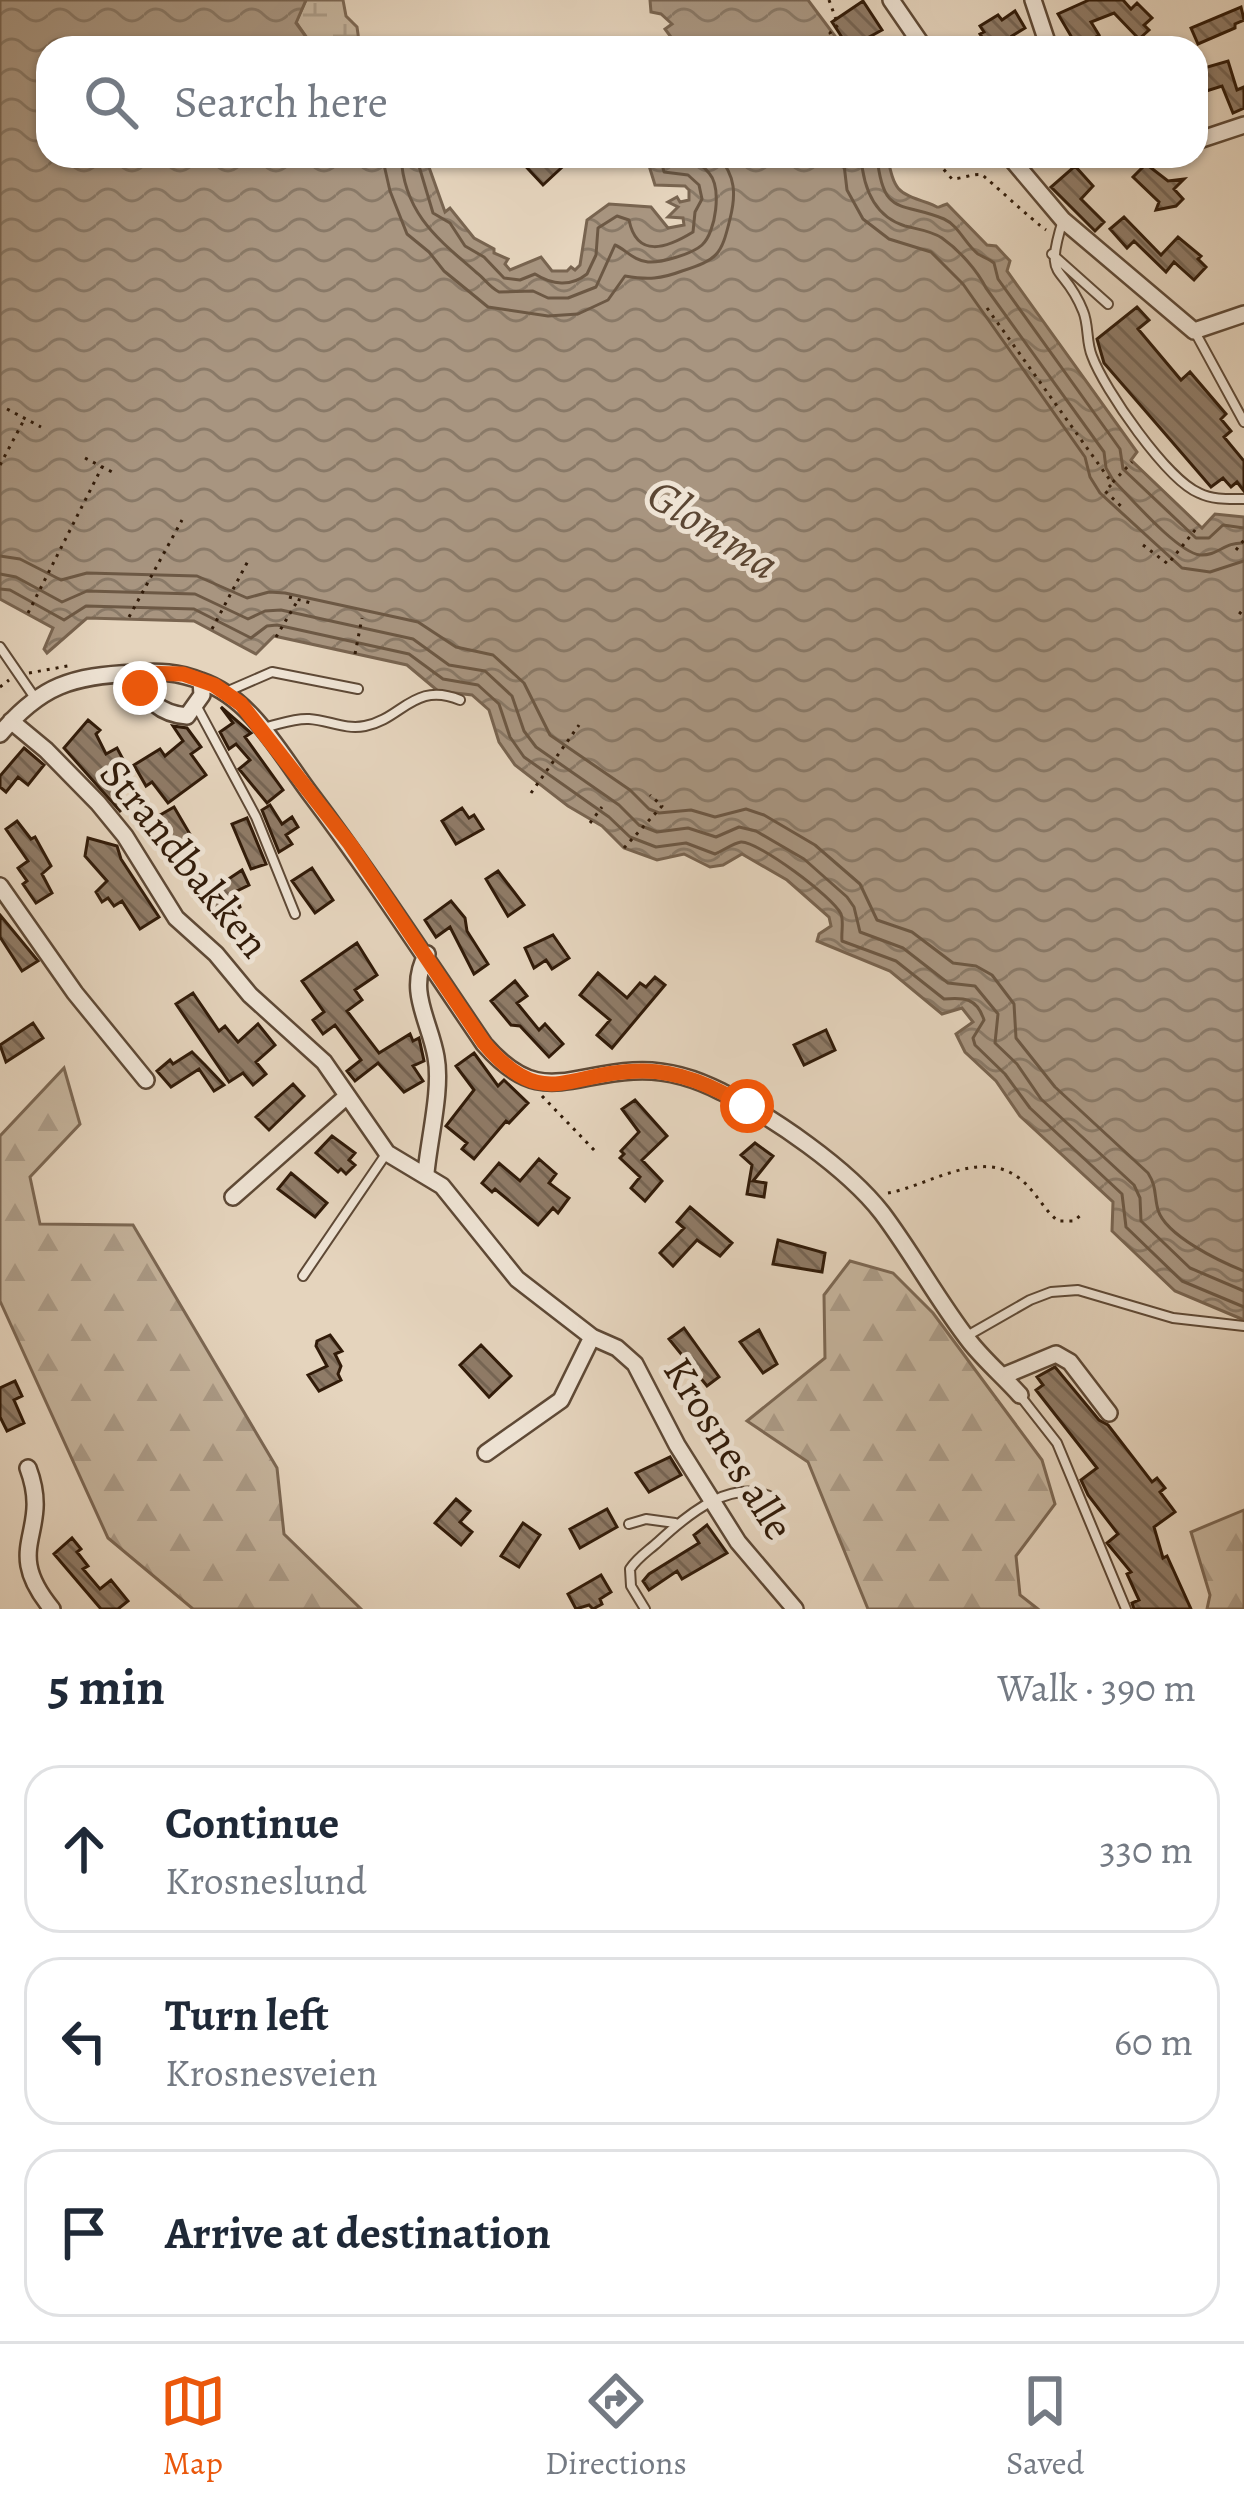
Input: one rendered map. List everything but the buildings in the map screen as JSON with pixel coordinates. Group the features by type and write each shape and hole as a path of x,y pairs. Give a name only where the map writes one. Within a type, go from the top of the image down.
{"street":[{"path":"891,0 916,36"},
{"path":"1033,0 1045,36"},
{"path":"1208,137 1244,125"},
{"path":"1019,168 1063,220 1194,331 1244,314"},
{"path":"6,728 35,698 79,677 162,670 226,692 261,728 427,954 495,1057 523,1078 545,1084 638,1070 694,1080 789,1132 869,1198 966,1337 1020,1395"},
{"path":"135,673 140,688 163,710 187,716 202,695 201,681"},
{"name":"Strandbakken","path":"6,728 98,803 125,836 176,918 250,995 313,1050 387,1153 425,1173"},
{"path":"0,886 109,1037 146,1080"},
{"path":"425,1173 437,1071 418,998 427,954"},
{"path":"233,1197 347,1096"},
{"name":"Krosnes alle","path":"425,1173 454,1200 503,1266 634,1364 747,1556 795,1609"},
{"path":"486,1453 562,1400 592,1337"},
{"path":"1003,1376 1056,1354 1070,1362 1109,1413"},
{"path":"28,1468 36,1496 17,1563 26,1584 52,1609"}],"lane":[{"path":"1063,220 1052,254 1055,268 1083,311 1091,355 1102,376 1170,470 1194,492 1244,499"},
{"path":"1052,254 1108,304"},
{"path":"1194,331 1244,422"},
{"path":"1,649 35,698"},
{"path":"226,692 272,672 358,689"},
{"path":"261,728 305,718 368,726 423,696 444,694 460,700"},
{"path":"196,706 256,817 295,914"},
{"path":"303,1276 387,1153"},
{"path":"966,1337 1030,1300 1078,1290 1173,1318 1244,1326"},
{"path":"1020,1395 1057,1443 1126,1609"},
{"path":"645,1609 631,1586 630,1569 677,1523 712,1500 755,1492 777,1501"},
{"path":"629,1524 646,1519 677,1523"}],"path":[{"path":"829,0 838,25 831,36"},
{"path":"943,168 952,178 978,173 986,177 1010,203 1057,237"},
{"path":"987,308 1112,483"},
{"path":"7,409 41,427"},
{"path":"0,465 25,418"},
{"path":"85,458 116,474"},
{"path":"1124,509 1105,491 1132,462"},
{"path":"28,613 102,467"},
{"path":"129,617 182,520"},
{"path":"1143,545 1168,564 1198,525"},
{"path":"1236,550 1244,540"},
{"path":"212,629 248,561"},
{"path":"289,597 311,603"},
{"path":"276,637 298,599"},
{"path":"355,654 362,617"},
{"path":"531,793 580,725"},
{"path":"624,848 662,806 650,795"},
{"path":"590,823 602,807"},
{"path":"545,1084 542,1096 595,1151"},
{"path":"869,1198 906,1190 951,1171 990,1168 1006,1170 1022,1180 1058,1221 1074,1221 1083,1213"}],"green space":[{"path":"306,0 343,0 358,36 306,36 296,22"},
{"path":"64,1068 80,1124 30,1177 40,1224 133,1225 277,1468 284,1534 361,1609 193,1609 108,1538 0,1301 0,1136"},
{"path":"850,1261 893,1273 933,1313 1042,1460 1055,1504 1016,1556 1020,1595 1038,1609 868,1609 808,1462 747,1421 825,1358 824,1295"},
{"path":"1244,1510 1244,1609 1207,1609 1210,1595 1191,1532"}],"water":[{"name":"Glomma","path":"0,0 306,0 296,23 305,36 36,36 36,168 429,168 445,212 450,208 474,238 508,259 505,264 510,270 541,257 552,271 575,270 580,265 587,220 609,204 651,207 668,228 684,225 683,218 668,217 678,207 668,202 677,197 680,202 689,200 689,190 655,185 650,168 891,168 903,192 937,207 947,204 1010,261 1007,271 1137,452 1131,460 1202,528 1215,514 1244,517 1244,1320 1175,1291 1112,1231 1113,1202 1020,1116 996,1081 965,1052 956,1034 973,1022 962,1008 942,1014 890,971 817,941 831,926 829,917 787,880 742,854 710,867 684,854 657,860 624,848 602,826 515,765 499,742 489,710 472,695 438,691 407,665 274,636 256,654 194,621 87,618 47,653 44,649 53,628 0,599"},
{"path":"650,0 808,0 835,36 670,36 665,29 672,24 651,12"}],"route":[{"path":"140,688 135,673 162,670 214,685 241,704 350,844 484,1043 506,1067 523,1078 552,1085 614,1073 655,1072 694,1080 747,1106"}]}
